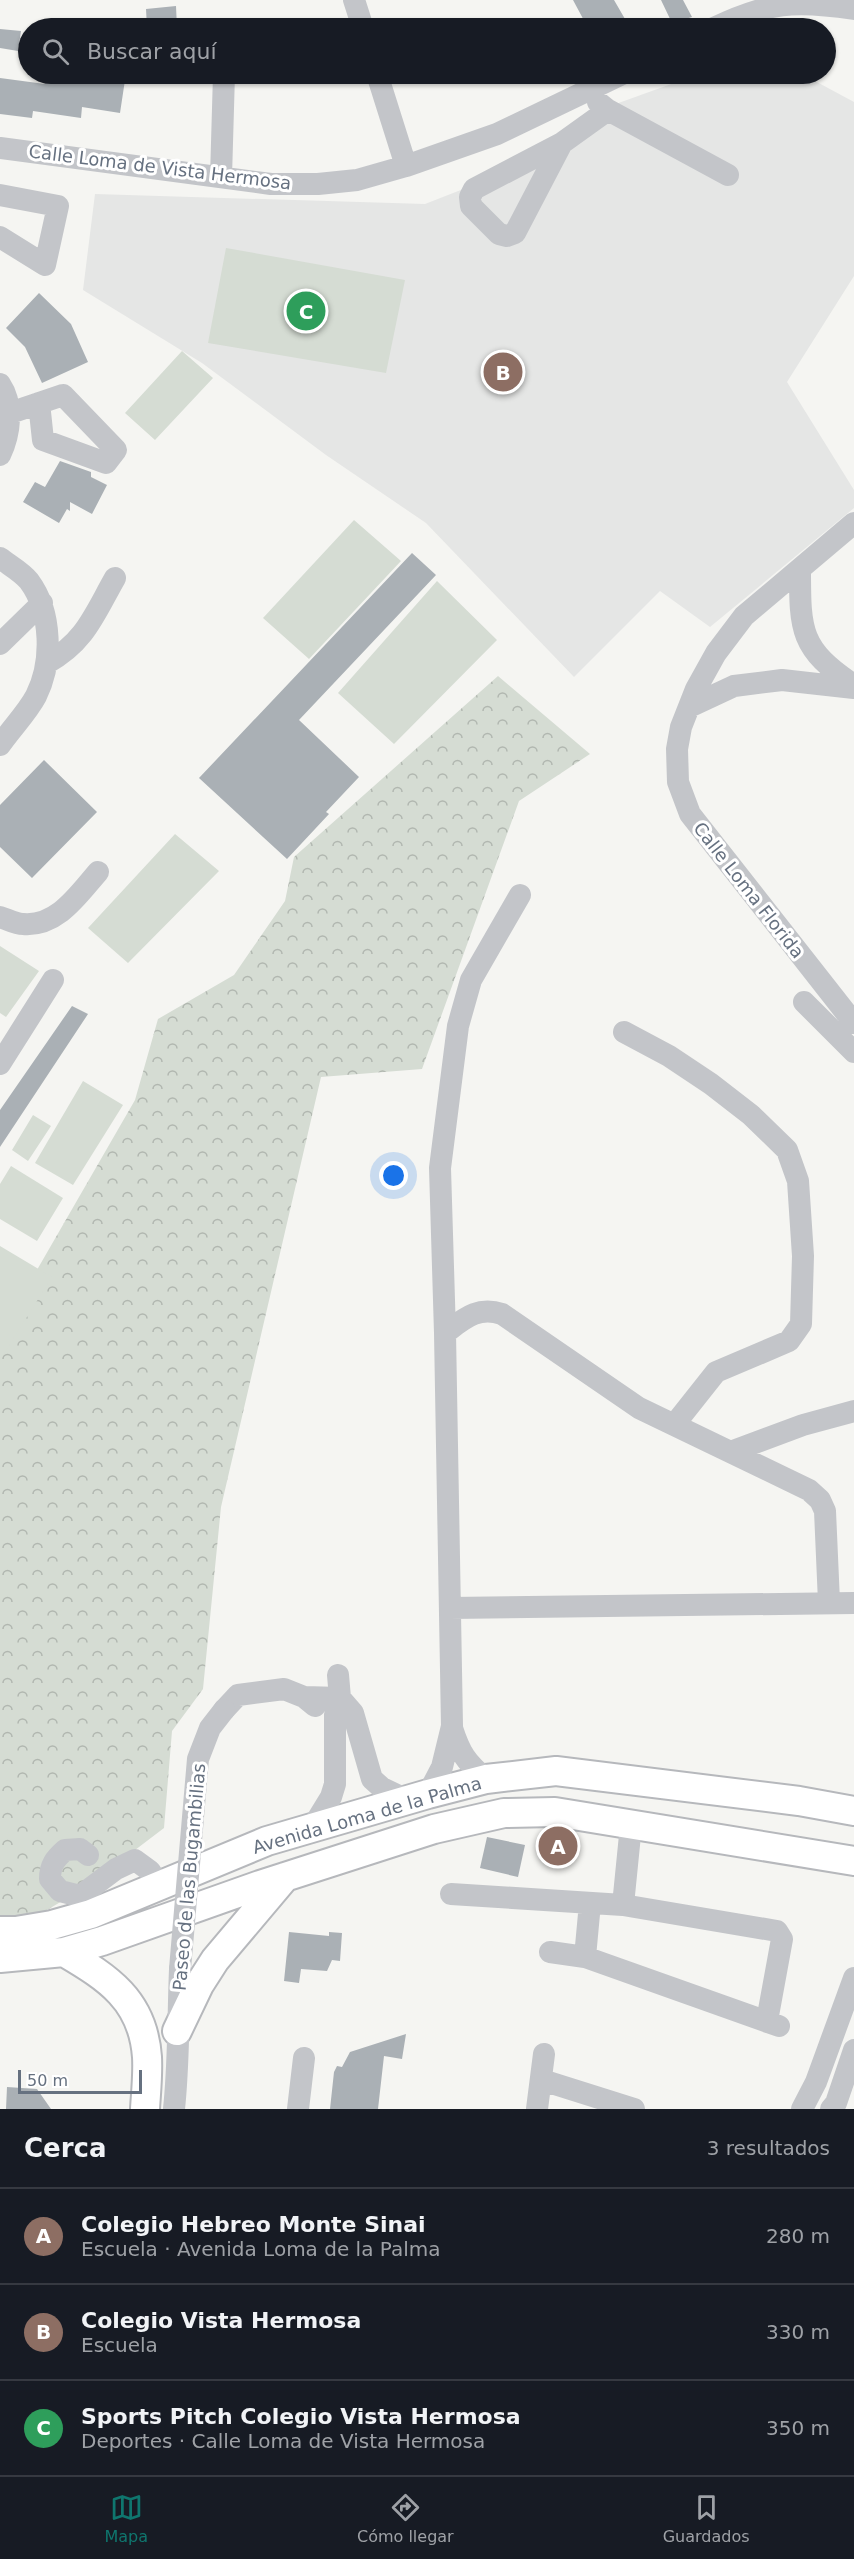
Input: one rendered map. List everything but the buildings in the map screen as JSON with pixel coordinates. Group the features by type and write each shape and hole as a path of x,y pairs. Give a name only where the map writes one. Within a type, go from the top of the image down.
{"main road":[{"name":"Avenida Loma de la Palma","path":"8,1931 52,1925 91,1914 267,1841 486,1779 556,1771 799,1801 854,1811"},
{"path":"555,1812 568,1796 567,1785 556,1771"},
{"path":"620,1823 599,1809 597,1801 600,1795 621,1779"},
{"name":"Avenida Loma de la Palma","path":"0,1958 64,1952 102,1941 286,1876 434,1829 504,1813 555,1812 854,1861"},
{"path":"177,2031 199,1984 215,1960 286,1876"},
{"path":"64,1952 103,1974 122,1992 135,2013 143,2035 147,2058 145,2109"}],"street":[{"path":"354,0 360,18"},
{"path":"746,13 764,0"},
{"path":"735,18 780,4 799,3 854,9"},
{"path":"221,177 224,84"},
{"path":"380,84 406,166"},
{"name":"Calle Loma de Vista Hermosa","path":"0,148 271,184 318,184 357,180 406,166 497,134 601,84"},
{"path":"585,92 608,110 728,175"},
{"path":"562,143 608,110"},
{"path":"0,195 58,206 45,265 0,237"},
{"path":"0,384 10,413 7,439 0,455"},
{"path":"10,413 39,403"},
{"name":"Calle Loma Florida","path":"854,522 744,616 716,653 696,689 681,727 677,749 678,782 690,814 854,1023"},
{"path":"0,558 28,580 42,603 47,631 47,663 36,696 0,745"},
{"path":"800,569 800,613 805,636 816,655 854,687"},
{"path":"47,663 66,652 82,636 115,578"},
{"path":"0,644 42,603"},
{"path":"689,707 734,686 772,681 854,687"},
{"path":"0,917 22,924 45,923 62,912 98,872"},
{"path":"486,1779 468,1763 459,1751 452,1726 440,1168 458,1026 471,980 520,895"},
{"path":"0,1064 53,980"},
{"path":"804,1002 854,1052"},
{"path":"624,1032 677,1061 750,1115 787,1150 798,1180 803,1256 801,1324 789,1341 716,1372 674,1425"},
{"path":"445,1333 469,1315 482,1311 502,1314 639,1408 733,1451 809,1490 820,1500 825,1511 829,1602"},
{"path":"733,1451 803,1425 854,1411"},
{"path":"450,1608 854,1603"},
{"path":"312,1828 331,1797 335,1784 334,1735 336,1706 340,1698 338,1675"},
{"name":"Paseo de las Bugambilias","path":"164,2109 177,2031 198,1759 210,1728 238,1695 246,1692 284,1689 304,1697 340,1698"},
{"path":"304,1697 323,1715 334,1735"},
{"path":"340,1698 353,1713 372,1779 382,1788 417,1797 442,1767 452,1726"},
{"path":"620,1823 623,1905"},
{"path":"88,1855 80,1850 65,1850 55,1859 50,1869 50,1879 60,1891 80,1896 116,1869 135,1860 150,1870 159,1887"},
{"path":"451,1893 623,1905 777,1931 782,1939 773,2023 585,1957 550,1952"},
{"path":"585,1957 590,1903"},
{"path":"802,2109 816,2082 854,1978"},
{"name":"Paseo de las Bugambilias","path":"174,2109 179,2060 177,2031"},
{"path":"831,2109 836,2103 854,2050 832,2039"},
{"path":"537,2109 544,2054"},
{"path":"298,2109 304,2058"},
{"path":"542,2080 634,2109"}],"shaded area":[{"path":"671,84 821,84 854,102 854,276 787,382 854,490 854,508 710,627 660,591 574,677 426,523 326,455 202,363 83,290 95,194 425,204 512,170 613,105"}],"green space":[{"path":"226,248 405,280 386,373 208,343"},
{"path":"182,351 213,378 155,440 125,413"},
{"path":"354,520 401,561 309,659 263,618"},
{"path":"437,581 497,640 394,744 338,693"},
{"path":"498,676 590,754 519,801 422,1069 321,1077 221,1507 203,1689 172,1731 164,1828 89,1885 0,1938 0,1334 135,1100 158,1019 234,975 285,901 294,857"},
{"path":"175,834 219,871 128,963 88,928"},
{"path":"0,946 39,971 6,1017 0,1013"},
{"path":"83,1081 123,1105 73,1185 35,1163"},
{"path":"33,1115 51,1126 28,1161 12,1150"},
{"path":"11,1166 63,1198 37,1241 0,1219 0,1184"},
{"path":"0,1246 52,1277 0,1360"}],"place":[{"name":"Sports Pitch Colegio Vista Hermosa","path":"306,311"},
{"name":"Colegio Vista Hermosa","path":"503,372"},
{"name":"Colegio Hebreo Monte Sinai","path":"558,1846"}]}
